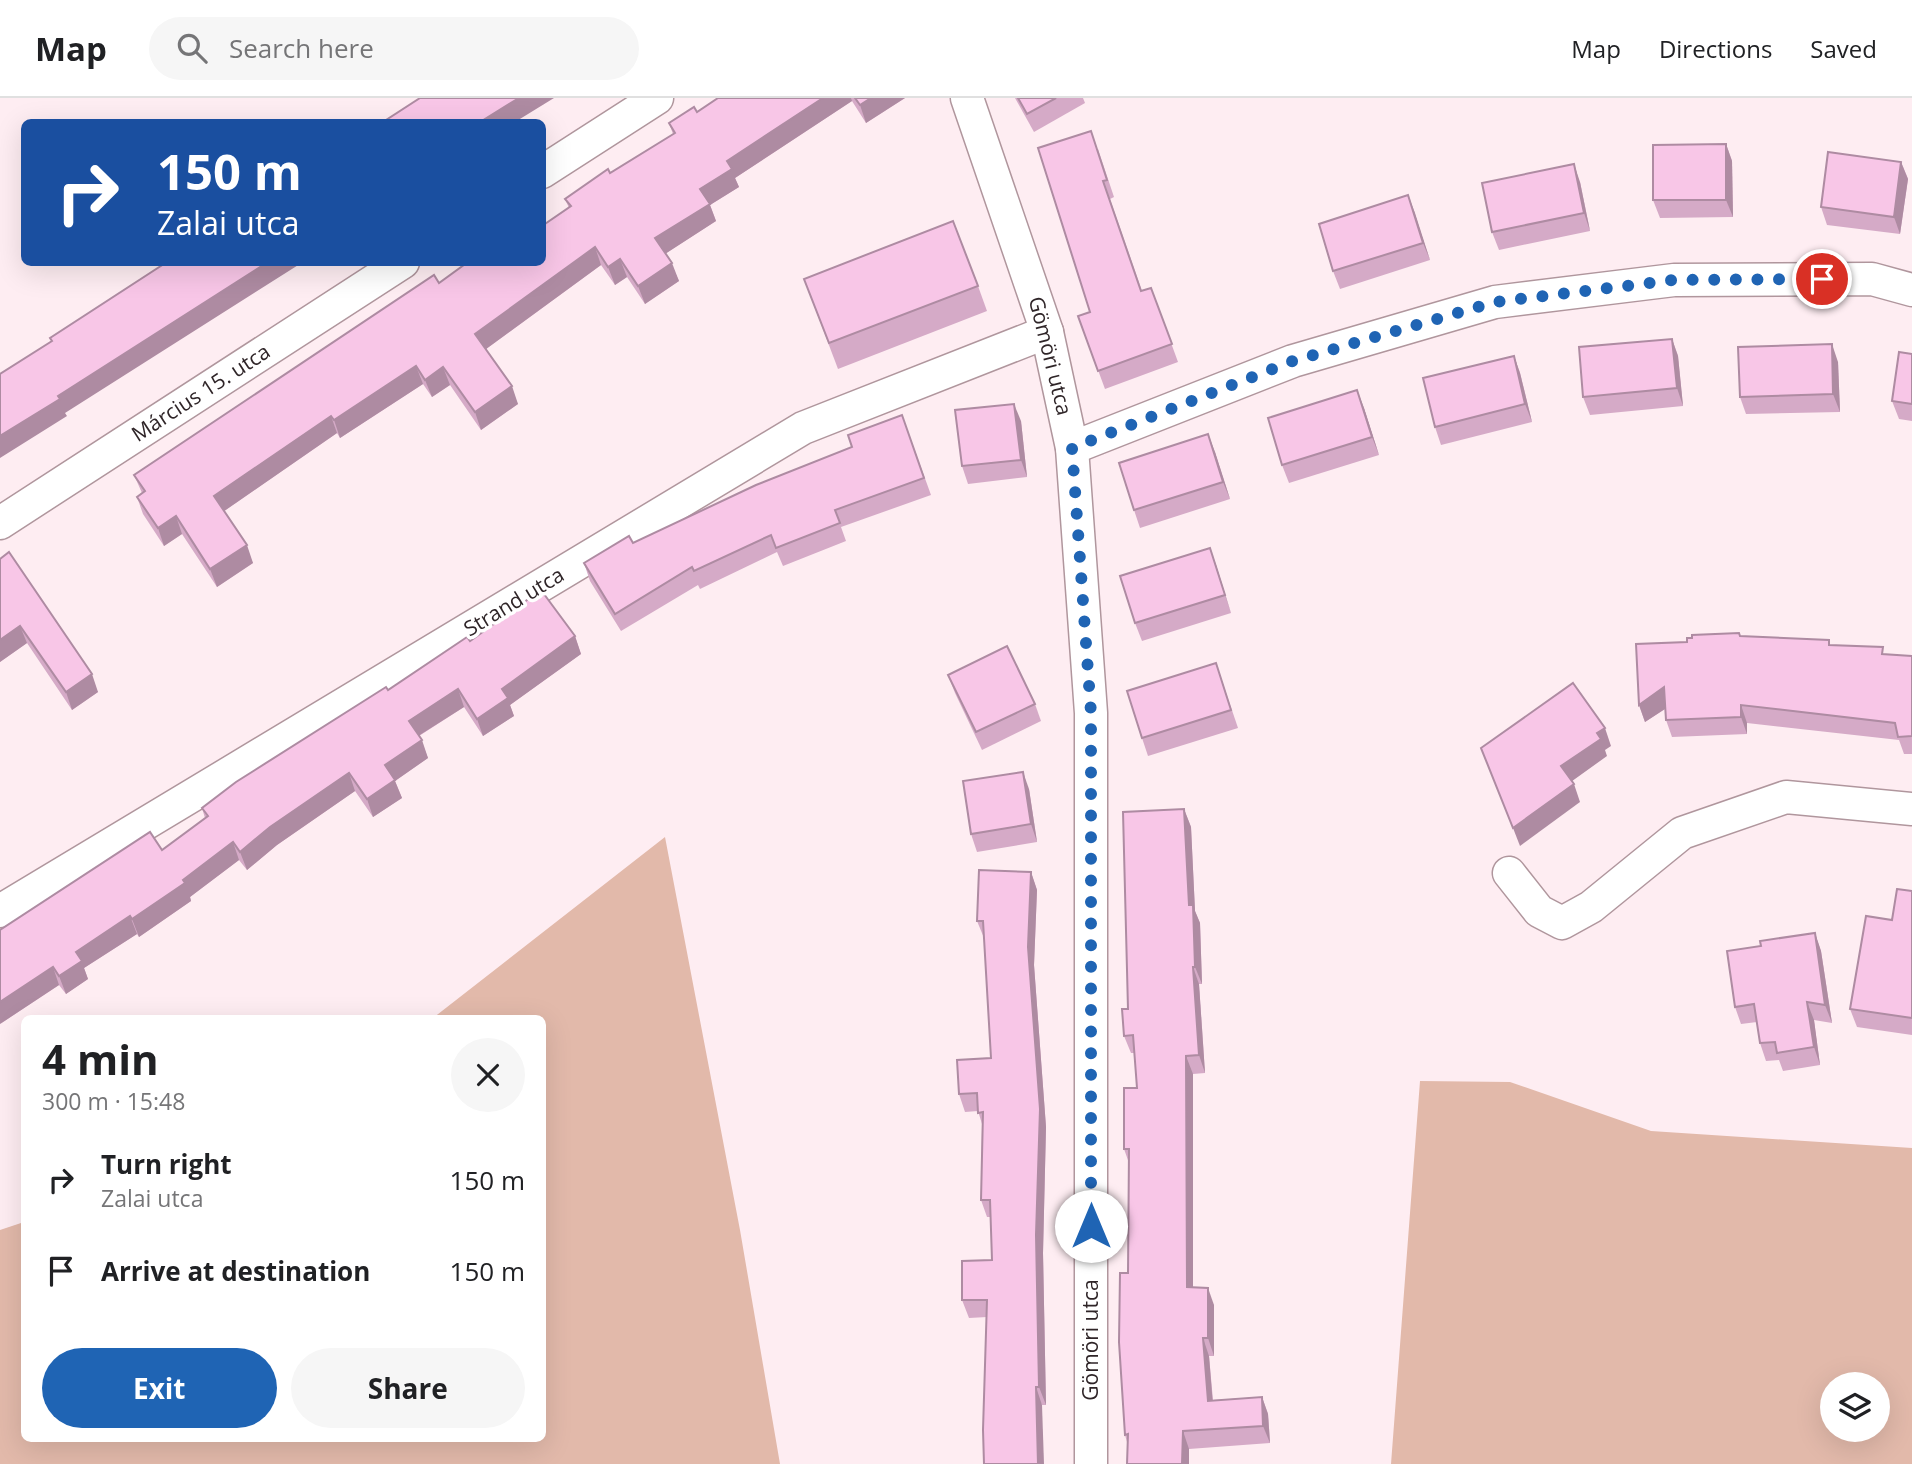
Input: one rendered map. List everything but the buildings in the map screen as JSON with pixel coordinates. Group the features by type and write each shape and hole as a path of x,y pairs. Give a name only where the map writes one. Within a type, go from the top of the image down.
{"street":[{"path":"546,169 657,98"},
{"name":"Gömöri utca","path":"967,98 1048,332 1072,448 1091,713 1091,1464"},
{"name":"Március 15. utca","path":"0,523 397,266"},
{"path":"1072,448 1293,361 1495,302 1674,280 1872,279 1912,290"},
{"name":"Strand utca","path":"0,911 803,428 1048,332"},
{"path":"1510,873 1539,911 1562,923 1591,907 1682,833 1786,797 1912,809"}],"shaded area":[{"path":"665,837 740,1230 780,1464 0,1464 0,1230 21,1223 21,1442 546,1442 546,1015 437,1015"},
{"path":"1420,1081 1510,1082 1651,1131 1912,1148 1912,1464 1391,1464"}],"route":[{"path":"1091,1226 1091,713 1072,448 1293,361 1495,302 1674,280 1822,279"}]}
